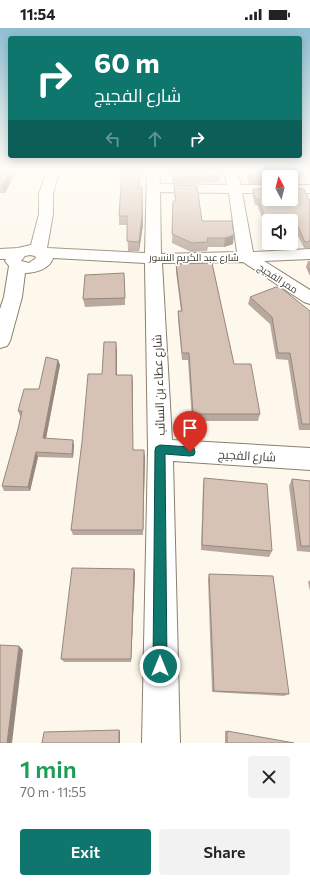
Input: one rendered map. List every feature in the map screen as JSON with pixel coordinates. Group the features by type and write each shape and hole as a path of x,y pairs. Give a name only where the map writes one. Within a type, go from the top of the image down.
{"street":[{"path":"0,341 8,302 46,214 46,203"},
{"name":"شارع عطاء بن السائب","path":"152,203 160,450 160,743"},
{"path":"237,203 246,258"},
{"name":"شارع عبد الكريم النسور","path":"0,254 26,258 79,256 246,258 310,254"},
{"name":"ممر الفجيج","path":"246,258 310,298"},
{"name":"شارع الفجيج","path":"160,450 310,458"}],"building":[{"path":"120,203 142,203 139,242 127,241 127,216 119,216"},
{"path":"173,203 199,203 202,221 232,221 234,235 225,238 207,238 208,242 192,243 172,234"},
{"path":"260,203 262,203 262,206 298,206 298,203 310,203 310,241 305,242 298,227 298,214 264,214"},
{"path":"212,263 234,364 251,364 260,414 193,414 189,353 182,353 178,311 182,311 176,264"},
{"path":"124,273 125,298 83,299 85,275"},
{"path":"276,287 280,287 310,311 310,424 302,424 290,353 278,353 272,317 250,297"},
{"path":"104,342 116,342 116,375 132,375 133,450 144,450 143,530 71,530 82,442 88,374 102,374"},
{"path":"46,357 58,360 43,438 73,440 72,454 36,452 28,487 2,486 18,429 22,411 18,411 24,389 39,389"},
{"path":"204,478 267,484 272,551 202,545"},
{"path":"292,479 310,481 310,546 301,546"},
{"path":"72,568 134,569 131,659 61,659"},
{"path":"209,574 273,576 289,694 214,691"},
{"path":"0,645 19,646 7,743 0,743"},
{"path":"119,730 119,743 42,743 44,732"},
{"path":"227,731 294,743 227,743"}],"route":[{"path":"160,666 160,450 190,452"}]}
